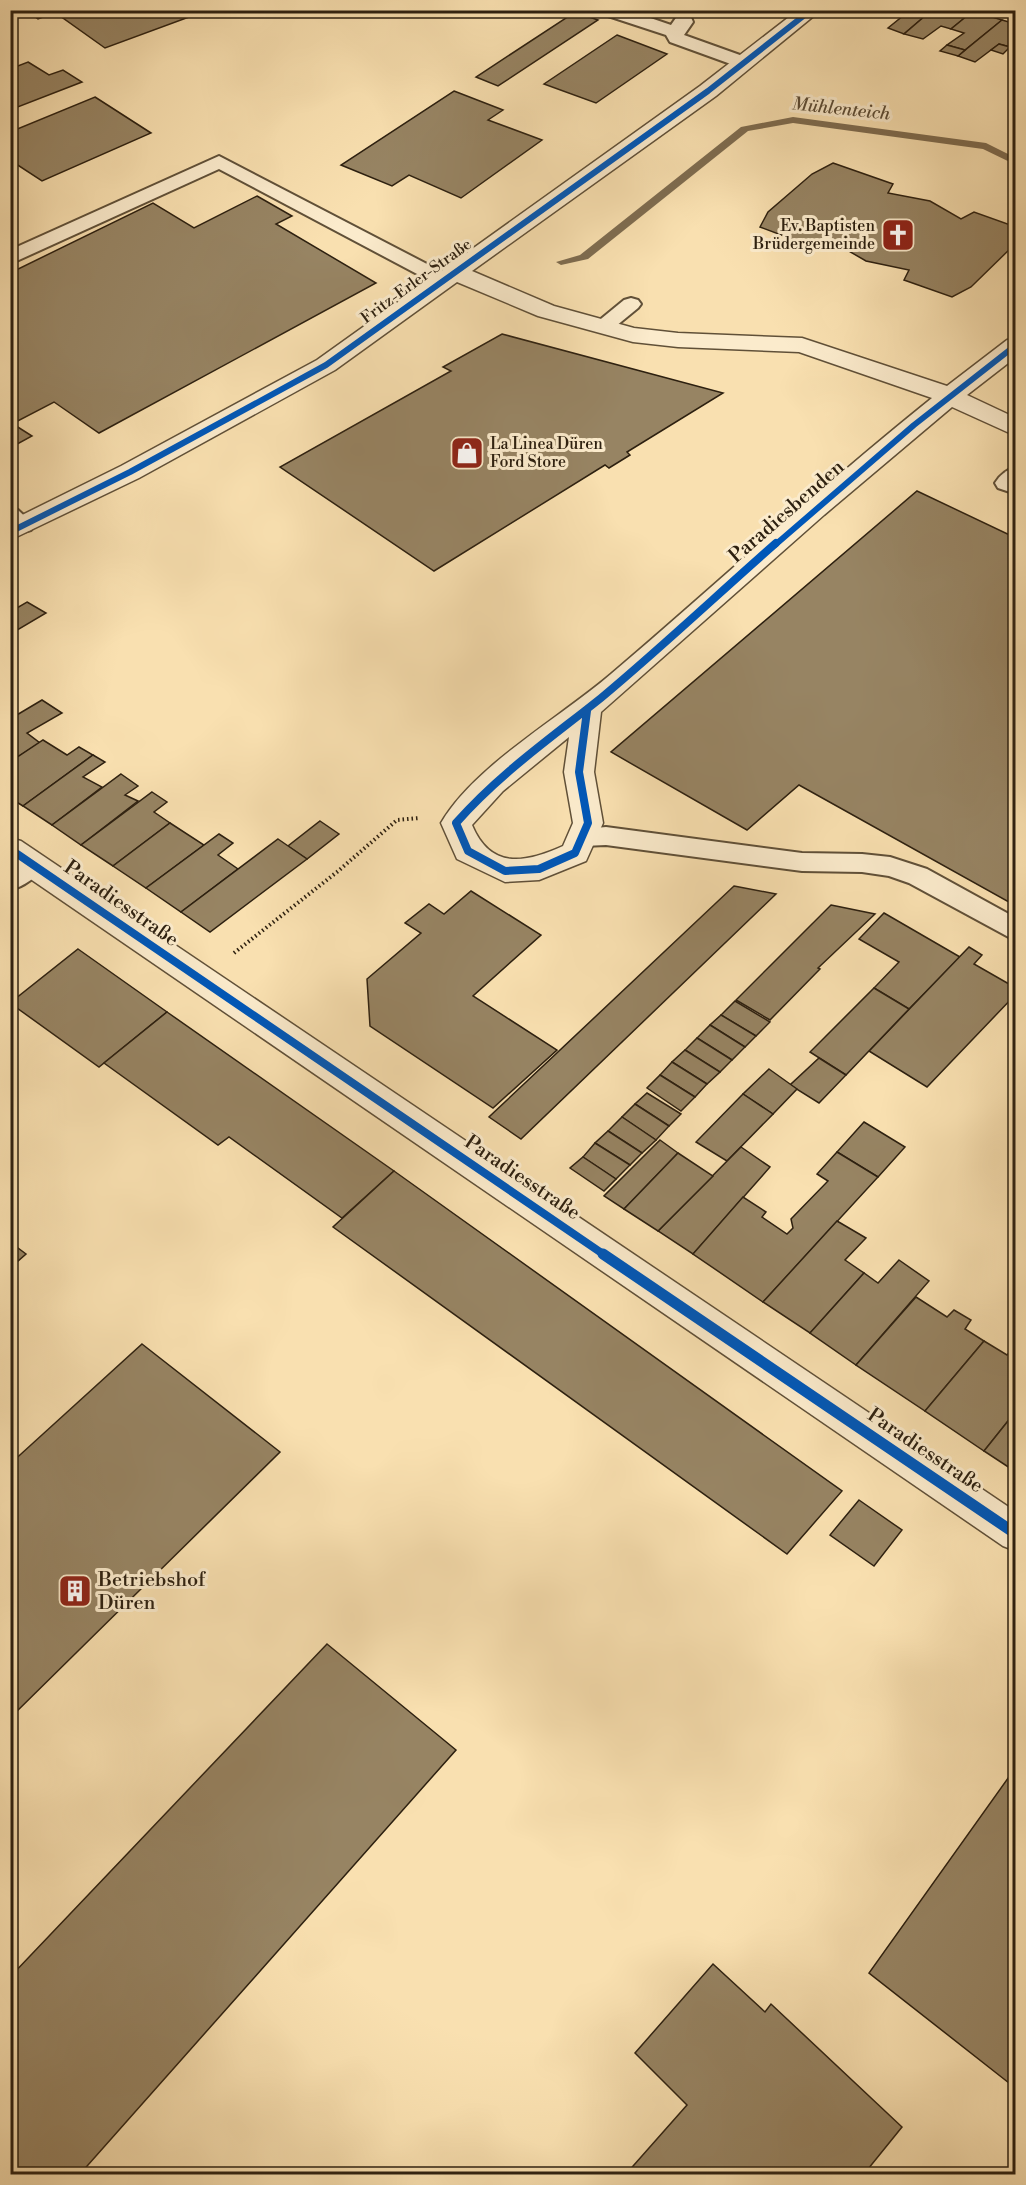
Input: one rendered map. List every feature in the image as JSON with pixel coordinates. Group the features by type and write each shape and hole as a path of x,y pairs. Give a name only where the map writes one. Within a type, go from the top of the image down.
{"street":[{"name":"Fritz-Erler-Straße","path":"15,524 130,472 326,365 745,63 811,10"},
{"path":"448,276 546,311 603,327 659,339 802,345 948,395 1016,428"},
{"name":"Paradiesbenden","path":"583,837 575,853 539,869 505,871 468,851 456,823 478,795 587,711 948,395 1016,345"},
{"path":"583,837 588,823 579,772 587,711"},
{"name":"Paradiesstraße","path":"18,865 199,980 1016,1534"}],"lane":[{"path":"608,10 679,25 676,38 745,63"},
{"path":"10,258 219,162 448,276"},
{"path":"603,327 631,304"},
{"path":"1016,474 1006,483 1016,487"},
{"path":"583,837 606,836 802,862 862,862 890,867 918,876 1016,931"}],"path":[{"path":"199,980 337,872 397,820 437,816 478,795"}],"building":[{"path":"26,10 62,10 38,19"},
{"path":"62,10 208,10 105,48 56,13"},
{"path":"897,10 932,10 904,34 888,28 904,15 895,12"},
{"path":"932,10 973,11 951,29 941,26 923,39 904,34"},
{"path":"973,11 1002,20 965,50 947,45 964,33 951,29"},
{"path":"575,12 598,20 498,86 476,77"},
{"path":"1002,20 1016,24 1016,43 1010,47 999,44 975,62 958,56"},
{"path":"617,35 667,54 596,103 544,84"},
{"path":"999,44 1010,47 1003,54 991,50"},
{"path":"947,45 965,50 958,56 940,51"},
{"path":"28,62 49,75 63,70 82,82 10,110 10,69"},
{"path":"454,91 503,110 488,120 542,140 461,198 409,175 392,186 341,165"},
{"path":"95,97 151,133 42,181 10,160 10,132"},
{"name":"Ev. Baptisten Brüdergemeinde","path":"833,163 893,184 888,193 930,201 961,219 974,212 1016,227 1016,243 971,287 952,297 904,280 909,270 866,261 835,243 821,250 760,227 768,212 812,174"},
{"path":"257,196 292,216 276,224 376,283 99,433 54,402 10,425 10,273 153,203 194,228"},
{"name":"La Linea Düren Ford Store","path":"502,334 723,393 627,452 630,455 609,468 605,465 434,571 280,467 451,371 443,367"},
{"path":"13,424 32,436 10,448 10,425"},
{"path":"917,491 1016,538 1016,906 799,785 747,830 611,752"},
{"path":"27,602 46,613 14,632 10,630 10,612"},
{"path":"42,700 62,713 27,733 40,743 10,762 10,719"},
{"path":"43,740 67,755 79,747 93,755 23,806 10,798 10,762"},
{"path":"93,755 105,762 83,777 102,787 52,825 23,806"},
{"path":"121,774 138,786 125,795 138,801 81,845 52,825"},
{"path":"152,792 167,802 154,812 170,823 113,866 81,845"},
{"path":"320,821 339,834 307,859 288,846"},
{"path":"170,823 204,845 146,888 113,866"},
{"path":"219,834 233,843 218,855 238,869 181,912 146,888"},
{"path":"278,839 307,859 210,932 181,912"},
{"path":"734,886 776,894 521,1139 489,1117"},
{"path":"471,891 541,935 473,996 557,1050 493,1108 370,1026 367,979 421,933 405,923 429,904 444,914"},
{"path":"831,905 875,914 818,968 820,969 770,1020 736,1000"},
{"path":"884,913 960,957 909,1009 874,988 899,962 859,939"},
{"path":"969,947 982,955 974,964 1016,988 1016,994 927,1087 869,1051"},
{"path":"78,949 167,1012 99,1067 10,1003"},
{"path":"874,988 909,1009 846,1075 810,1052"},
{"path":"735,1001 770,1022 756,1036 721,1015"},
{"path":"167,1012 394,1171 342,1218 229,1137 218,1145 104,1063"},
{"path":"721,1015 756,1036 745,1047 710,1025"},
{"path":"710,1025 745,1047 732,1060 697,1038"},
{"path":"697,1038 732,1060 720,1072 685,1050"},
{"path":"685,1050 720,1072 707,1084 672,1062"},
{"path":"819,1058 846,1075 819,1103 790,1085"},
{"path":"672,1062 707,1084 695,1097 660,1075"},
{"path":"769,1069 797,1089 773,1114 743,1094"},
{"path":"660,1075 695,1097 681,1111 647,1088"},
{"path":"647,1093 681,1114 669,1126 635,1104"},
{"path":"743,1094 773,1114 727,1161 696,1142"},
{"path":"635,1104 669,1126 656,1140 622,1117"},
{"path":"622,1117 656,1140 642,1153 608,1131"},
{"path":"864,1122 905,1147 878,1177 837,1152"},
{"path":"608,1131 642,1153 630,1165 595,1143"},
{"path":"660,1140 678,1153 624,1209 604,1196"},
{"path":"595,1143 630,1165 616,1179 583,1157"},
{"path":"741,1147 770,1167 693,1254 658,1231"},
{"path":"837,1152 878,1177 763,1302 693,1254 743,1197 766,1212 762,1217 787,1234 793,1228 791,1219 828,1181 817,1174"},
{"path":"678,1153 713,1176 658,1231 624,1209"},
{"path":"583,1157 616,1179 604,1191 570,1168"},
{"path":"394,1171 842,1491 787,1554 333,1227"},
{"path":"837,1221 866,1238 845,1260 864,1273 810,1333 763,1302"},
{"path":"10,1242 26,1254 10,1268"},
{"path":"899,1260 929,1281 856,1365 810,1333 864,1273 878,1283"},
{"path":"916,1297 947,1317 954,1310 971,1320 965,1329 984,1341 925,1411 856,1365"},
{"path":"984,1341 1007,1355 1016,1345 1016,1411 984,1451 925,1411"},
{"name":"Betriebshof Düren","path":"142,1344 280,1452 10,1718 10,1464"},
{"path":"1016,1411 1016,1472 984,1451"},
{"path":"859,1500 902,1530 874,1566 830,1535"},
{"path":"327,1644 456,1750 80,2174 10,2174 10,1977"},
{"path":"1016,1767 1016,2073 1009,2083 869,1973"},
{"path":"713,1964 765,2012 771,2004 902,2127 864,2174 626,2174 687,2105 635,2053"}],"waterway":[{"name":"Mühlenteich","path":"561,262 584,257 745,129 793,120 986,146 1016,162"}],"cycle path":[{"path":"10,532 130,472 326,365 708,91 811,10"},
{"path":"587,711 579,772 588,823 575,853 539,869 505,871 468,851 456,823 493,784 600,699 914,425 1016,345"},
{"path":"10,849 199,980 1016,1534"}],"place":[{"name":"Ev. Baptisten Brüdergemeinde","path":"898,235"},
{"name":"La Linea Düren Ford Store","path":"467,453"},
{"name":"Betriebshof Düren","path":"75,1591"}]}
